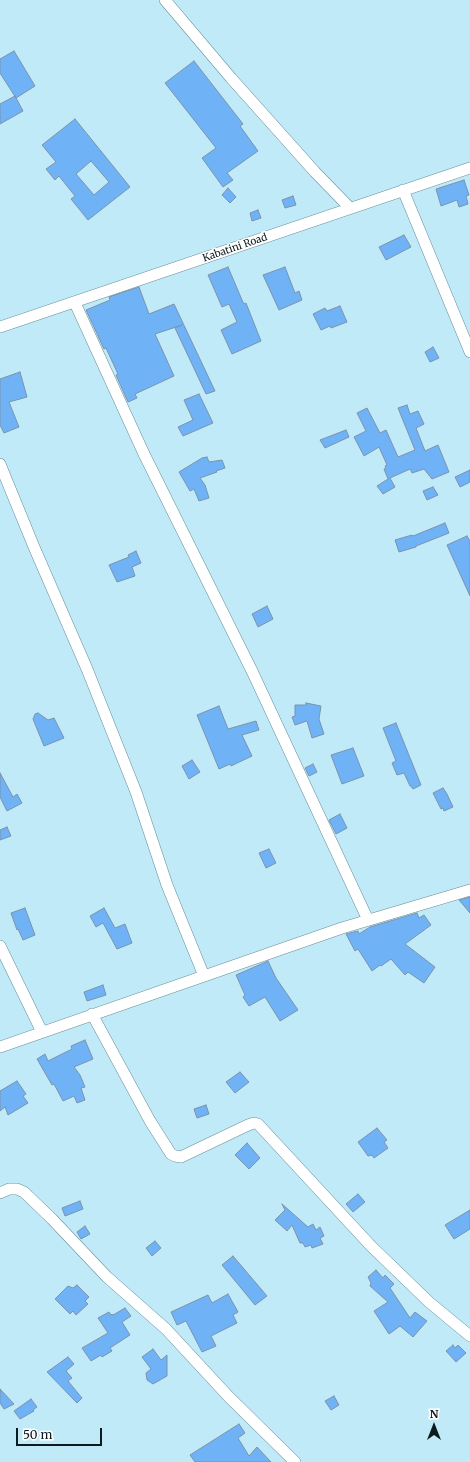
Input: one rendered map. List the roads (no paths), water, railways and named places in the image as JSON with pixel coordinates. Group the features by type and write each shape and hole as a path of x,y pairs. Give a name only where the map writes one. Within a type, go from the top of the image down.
{"street":[{"path":"165,0 252,102 315,172 350,208"},
{"name":"Kabatini Road","path":"0,327 75,303 470,168"},
{"path":"403,190 470,352"},
{"path":"75,303 144,454 252,671 368,920"},
{"path":"0,464 90,676 136,792 167,884 204,976"},
{"path":"0,1047 368,920 470,890"},
{"path":"0,946 42,1032"},
{"path":"92,1014 150,1121 171,1154 181,1157 187,1155 248,1125 254,1123 258,1124 371,1246 429,1302 470,1336"},
{"path":"0,1193 9,1189 17,1189 24,1192 107,1277 166,1329 228,1396 295,1462"}]}
